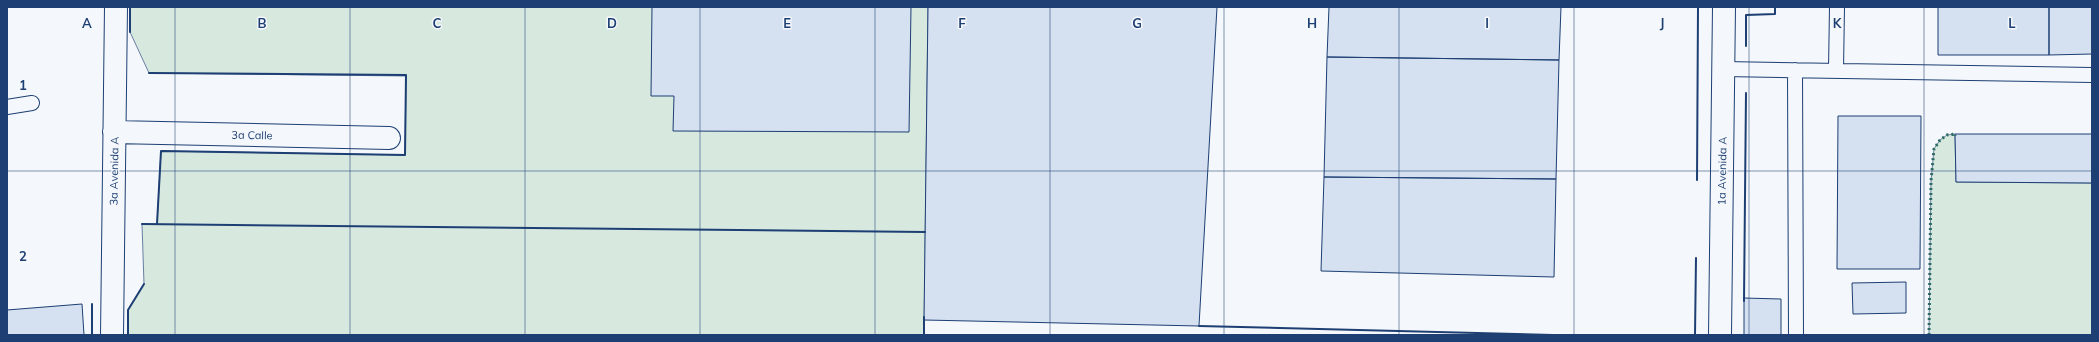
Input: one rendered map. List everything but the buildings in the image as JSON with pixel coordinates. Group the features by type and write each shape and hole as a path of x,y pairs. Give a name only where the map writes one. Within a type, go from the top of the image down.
{"street":[{"name":"3a Avenida A","path":"112,335 116,7"},
{"name":"1a Avenida A","path":"1720,335 1724,7"},
{"name":"3a Calle","path":"114,132 390,138"}],"lane":[{"path":"1836,70 1837,7"},
{"path":"1724,69 2092,75"},
{"path":"1795,70 1796,335"},
{"path":"7,107 32,103"}],"shaded area":[{"path":"130,7 928,7 924,335 128,335 128,310 144,284 142,224 157,224 161,151 405,155 406,76 149,73 130,32"},
{"path":"1955,134 1956,182 2092,183 2092,335 1929,335 1931,181 1934,149 1940,140 1947,135"}],"hedge":[{"path":"1929,335 1931,181 1934,149 1940,140 1947,135 1955,134 1955,136"}],"wall":[{"path":"130,7 130,32"},
{"path":"1697,180 1698,7"},
{"path":"1746,46 1746,15 1775,14 1775,7"},
{"path":"149,73 406,75 405,155 161,151 157,224"},
{"path":"1744,301 1746,93"},
{"path":"142,224 925,232"},
{"path":"1695,335 1696,258"},
{"path":"128,335 128,310 144,284"},
{"path":"92,304 92,335"},
{"path":"924,317 924,335"},
{"path":"1199,326 1553,335"}]}
